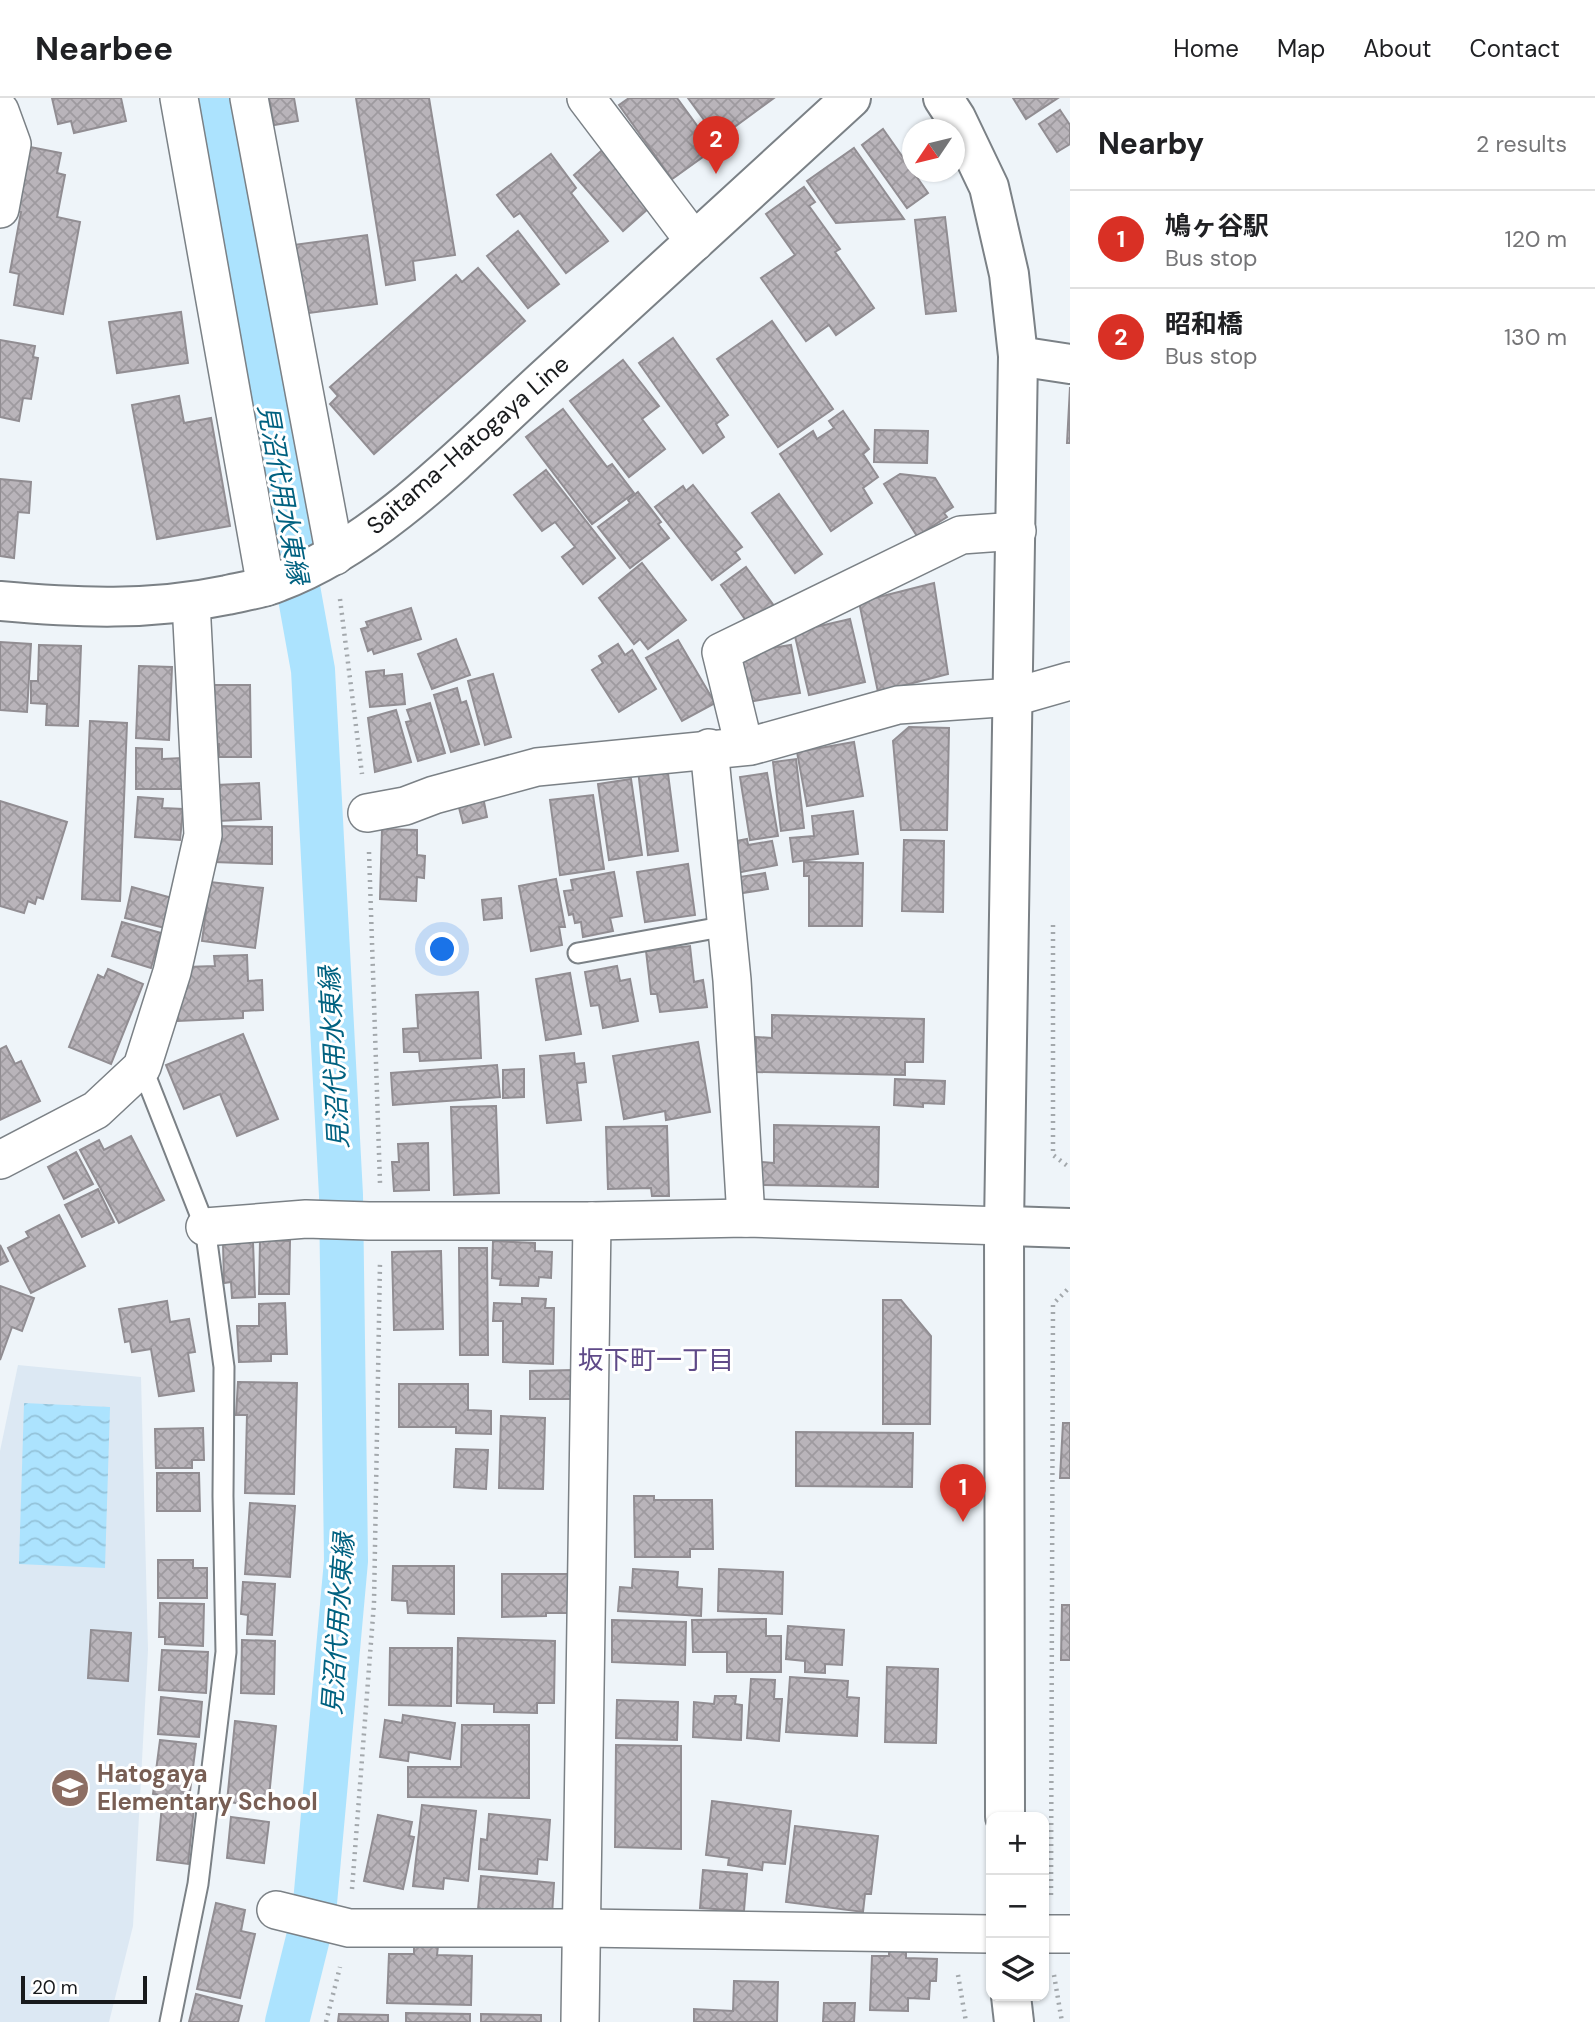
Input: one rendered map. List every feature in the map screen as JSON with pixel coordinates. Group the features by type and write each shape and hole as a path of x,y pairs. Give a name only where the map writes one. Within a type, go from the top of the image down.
{"street":[{"path":"179,98 272,585"},
{"path":"249,98 325,562"},
{"path":"586,98 695,242"},
{"name":"Saitama-Hatogaya Line","path":"0,601 134,608 191,603 272,585 325,562 385,521 460,457 851,98"},
{"path":"943,98 957,118 989,187 1009,274 1018,356 1004,1226 1005,1812"},
{"path":"0,111 12,144 0,209"},
{"path":"1018,356 1070,364"},
{"path":"746,1218 727,926 727,747 721,652 961,535 1017,531"},
{"path":"0,1160 96,1110 142,1067 172,972 203,835 191,603"},
{"path":"367,813 405,806 433,795 537,767 727,747 898,705 1014,697 1070,681"},
{"path":"205,1227 306,1219 593,1221 746,1218 1070,1228"},
{"path":"580,2022 593,1221"},
{"path":"276,1910 349,1928 583,1928 986,1934"},
{"path":"1049,1934 1070,1934"},
{"path":"1012,2001 1014,2022"}],"lane":[{"path":"578,953 727,926"},
{"path":"142,1067 205,1227 224,1367 226,1653 198,1884 170,2022"}],"path":[{"path":"325,562 367,813 381,1220 374,1603 349,1928 326,2022"},
{"path":"1051,1897 1052,1304 1070,1287"},
{"path":"957,1967 966,2022"},
{"path":"1053,1970 1062,2022"}],"shaded area":[{"name":"Hatogaya Elementary School","path":"18,1365 141,1377 148,1650 133,1926 109,2022 0,2022 0,1451"}],"water":[{"path":"24,1403 110,1407 105,1568 19,1564"}],"building":[{"path":"52,98 121,98 126,121 74,133 71,121 58,124"},
{"path":"269,98 294,98 298,121 274,125"},
{"path":"356,98 429,98 455,255 413,261 415,280 386,285"},
{"path":"629,98 677,98 714,149 672,179 619,105"},
{"path":"688,98 774,98 718,139"},
{"path":"1013,98 1058,98 1026,119"},
{"path":"1060,110 1070,125 1070,144 1057,152 1039,124"},
{"path":"883,129 902,156 902,182 920,182 928,193 907,208 862,145"},
{"path":"608,145 657,201 623,231 574,175"},
{"path":"25,146 61,153 57,173 65,175 57,217 80,222 63,314 14,305 19,274 10,272 21,212 7,209"},
{"path":"854,148 904,219 836,223 807,181"},
{"path":"551,154 576,188 571,193 608,241 566,273 520,213 514,217 497,195"},
{"path":"804,187 815,202 809,206 840,249 835,252 874,308 836,335 829,325 806,341 761,278 795,255 766,214"},
{"path":"945,217 956,311 926,314 915,220"},
{"path":"518,231 559,284 528,308 487,256"},
{"path":"367,235 377,304 302,314 293,245"},
{"path":"478,268 525,321 374,454 330,404 338,396 330,387 456,275 462,282"},
{"path":"181,312 188,363 117,373 109,322"},
{"path":"772,321 833,409 778,447 717,359"},
{"path":"673,338 728,415 716,424 724,437 703,453 639,363"},
{"path":"0,340 35,346 33,357 38,358 31,399 23,398 19,421 0,417"},
{"path":"623,360 659,406 642,419 665,449 629,477 570,401"},
{"path":"1070,387 1070,443 1067,443"},
{"path":"179,396 184,423 211,418 230,526 157,539 132,405"},
{"path":"563,409 607,467 612,464 634,493 592,524 526,437"},
{"path":"843,411 869,449 863,454 878,477 863,488 872,503 831,531 780,454 813,431 817,439 834,428 829,421"},
{"path":"875,430 928,431 927,463 874,462"},
{"path":"546,470 615,558 583,584 562,557 575,547 555,522 542,531 514,495"},
{"path":"900,474 935,478 953,507 944,513 947,517 917,536 884,484"},
{"path":"0,479 31,482 29,513 18,512 14,558 0,556"},
{"path":"693,485 742,547 735,552 740,559 712,580 655,507 683,486 686,491"},
{"path":"638,492 661,522 658,524 669,538 630,568 598,527 630,503 628,500"},
{"path":"779,494 822,554 795,573 752,513"},
{"path":"642,563 686,620 648,649 640,639 634,644 599,598"},
{"path":"746,567 777,610 764,618 760,612 747,622 721,585"},
{"path":"934,583 948,674 878,692 859,602"},
{"path":"411,608 421,639 374,654 372,649 368,651 361,629 368,627 366,622"},
{"path":"850,619 865,682 809,695 794,632"},
{"path":"456,639 470,675 432,689 418,654"},
{"path":"678,640 715,703 682,721 646,658"},
{"path":"0,642 31,644 27,712 0,710"},
{"path":"618,644 625,655 632,650 656,689 619,712 592,670 603,663 599,656"},
{"path":"39,645 81,646 78,726 46,725 47,704 31,703 31,681 38,681"},
{"path":"791,645 800,693 748,702 740,653"},
{"path":"139,666 172,667 169,740 136,738"},
{"path":"384,670 384,676 402,674 405,704 370,707 366,672"},
{"path":"493,674 511,737 485,745 468,681"},
{"path":"208,685 250,685 251,757 219,757 219,744 209,745"},
{"path":"457,688 461,703 466,701 479,744 451,752 434,695"},
{"path":"430,703 445,753 418,761 406,722 411,721 407,710"},
{"path":"396,710 411,762 375,772 368,718"},
{"path":"90,721 127,723 120,901 82,899"},
{"path":"909,727 949,728 947,830 901,830 893,741"},
{"path":"854,742 863,796 807,806 797,752"},
{"path":"136,748 162,749 162,759 182,758 183,789 136,789"},
{"path":"796,759 804,828 781,831 773,762"},
{"path":"667,766 678,851 648,855 638,770"},
{"path":"767,773 778,836 750,840 740,777"},
{"path":"631,779 642,855 609,860 598,784"},
{"path":"259,783 261,819 218,821 216,785"},
{"path":"593,795 604,869 560,875 550,800"},
{"path":"138,797 163,799 162,808 183,809 180,840 135,837"},
{"path":"483,797 487,817 463,823 458,804"},
{"path":"0,801 67,822 43,899 37,897 35,904 28,901 24,913 0,906"},
{"path":"853,811 858,854 793,862 790,838 814,836 812,816"},
{"path":"215,826 272,827 272,864 214,862"},
{"path":"382,829 417,830 417,855 425,856 424,878 417,877 416,901 380,899"},
{"path":"747,839 748,845 772,841 777,865 731,874 726,843"},
{"path":"904,840 944,841 943,912 902,911"},
{"path":"804,862 863,863 862,926 809,926 809,876 804,876"},
{"path":"688,864 695,915 645,922 637,872"},
{"path":"614,872 622,916 610,918 613,931 583,937 581,922 575,923 573,914 569,915 564,891 573,890 571,880"},
{"path":"765,873 768,889 736,894 733,878"},
{"path":"556,879 565,927 559,927 562,945 531,951 519,886"},
{"path":"210,882 263,888 255,948 202,941"},
{"path":"132,887 172,898 165,928 125,918"},
{"path":"501,898 502,918 484,920 482,900"},
{"path":"122,922 161,933 151,968 112,956"},
{"path":"690,946 694,982 703,980 707,1007 660,1012 657,994 651,994 646,951"},
{"path":"247,955 248,981 262,980 263,1010 243,1011 243,1018 178,1021 177,991 186,991 186,967 215,966 214,956"},
{"path":"617,966 620,981 630,979 638,1021 603,1028 599,1005 591,1006 585,972"},
{"path":"108,969 143,984 111,1064 69,1047 98,975 104,978"},
{"path":"570,973 581,1034 546,1040 536,979"},
{"path":"478,992 481,1058 420,1061 419,1052 404,1052 403,1029 418,1028 416,995"},
{"path":"772,1015 924,1019 923,1062 905,1062 905,1075 756,1072 756,1037 772,1038"},
{"path":"243,1034 278,1119 237,1136 220,1094 184,1109 166,1065"},
{"path":"698,1042 710,1112 666,1120 665,1111 624,1119 613,1056"},
{"path":"6,1046 15,1064 21,1061 40,1101 0,1120 0,1049"},
{"path":"574,1053 575,1064 584,1063 586,1082 577,1083 581,1120 547,1123 540,1056"},
{"path":"497,1065 500,1097 393,1105 391,1073"},
{"path":"524,1069 524,1097 503,1098 503,1070"},
{"path":"895,1079 945,1081 944,1104 923,1103 923,1107 894,1105"},
{"path":"496,1106 499,1193 454,1195 451,1107"},
{"path":"774,1125 879,1127 878,1187 761,1185 761,1162 774,1163"},
{"path":"667,1126 669,1196 652,1196 651,1188 608,1189 606,1127"},
{"path":"131,1136 164,1200 119,1223 80,1150 99,1140 104,1150"},
{"path":"428,1143 429,1190 394,1191 392,1162 399,1162 398,1144"},
{"path":"76,1152 93,1184 64,1199 48,1167"},
{"path":"98,1189 114,1222 82,1237 65,1205"},
{"path":"59,1215 85,1266 31,1293 8,1248 29,1237 26,1232"},
{"path":"260,1240 290,1241 289,1294 259,1294"},
{"path":"493,1241 535,1243 535,1251 552,1252 551,1278 539,1277 538,1286 500,1285 501,1279 492,1278"},
{"path":"253,1242 255,1297 232,1298 231,1282 224,1283 223,1243"},
{"path":"0,1245 8,1261 0,1265"},
{"path":"459,1248 487,1248 488,1355 460,1355"},
{"path":"441,1251 443,1329 394,1330 392,1252"},
{"path":"0,1286 34,1298 22,1331 12,1327 0,1360"},
{"path":"522,1298 546,1299 545,1308 554,1308 553,1364 503,1362 503,1321 493,1321 494,1303 522,1304"},
{"path":"883,1300 901,1300 931,1336 930,1424 883,1424"},
{"path":"167,1301 170,1322 189,1319 195,1352 188,1353 194,1391 159,1396 151,1349 132,1352 130,1341 125,1342 119,1309"},
{"path":"285,1303 287,1354 271,1354 271,1361 239,1362 237,1326 259,1326 259,1304"},
{"path":"573,1370 573,1399 530,1399 530,1371"},
{"path":"238,1382 297,1383 294,1494 245,1493 247,1415 236,1415"},
{"path":"399,1384 468,1384 468,1410 491,1411 491,1434 456,1433 456,1427 399,1427"},
{"path":"501,1416 545,1418 543,1489 499,1488"},
{"path":"1063,1423 1070,1423 1070,1478 1060,1478"},
{"path":"203,1428 204,1460 192,1460 192,1468 156,1468 155,1429"},
{"path":"796,1432 913,1433 912,1487 796,1486"},
{"path":"456,1449 488,1450 486,1489 454,1487"},
{"path":"157,1473 199,1473 200,1511 157,1511"},
{"path":"634,1496 654,1496 654,1500 712,1500 713,1549 690,1549 690,1557 635,1557"},
{"path":"250,1503 295,1506 290,1577 245,1574"},
{"path":"158,1560 193,1560 193,1568 207,1568 207,1598 158,1598"},
{"path":"393,1566 454,1566 454,1614 408,1613 407,1601 392,1600"},
{"path":"633,1569 678,1572 677,1587 702,1589 701,1616 618,1611 620,1587 632,1588"},
{"path":"719,1569 783,1572 782,1614 718,1611"},
{"path":"502,1574 570,1574 570,1613 502,1617"},
{"path":"243,1582 275,1584 272,1635 247,1634 248,1615 241,1614"},
{"path":"160,1603 204,1604 203,1646 165,1644 165,1637 159,1637"},
{"path":"1062,1605 1070,1605 1070,1660 1061,1660"},
{"path":"766,1619 766,1636 781,1636 781,1672 727,1672 727,1652 693,1652 692,1620"},
{"path":"612,1620 686,1622 685,1665 612,1662"},
{"path":"788,1626 844,1630 842,1665 825,1664 825,1673 805,1672 805,1661 786,1659"},
{"path":"91,1630 131,1633 128,1681 88,1678"},
{"path":"458,1638 555,1641 554,1703 537,1703 537,1713 494,1712 494,1704 457,1703"},
{"path":"242,1640 275,1641 274,1694 241,1693"},
{"path":"390,1648 452,1648 451,1706 389,1705"},
{"path":"162,1650 208,1652 206,1693 159,1690"},
{"path":"887,1667 938,1669 936,1743 885,1742"},
{"path":"790,1677 848,1681 847,1697 859,1698 857,1736 786,1732"},
{"path":"751,1679 775,1680 774,1699 782,1699 779,1741 747,1738"},
{"path":"715,1696 736,1696 735,1704 742,1705 741,1740 693,1737 694,1702 714,1704"},
{"path":"161,1697 202,1702 199,1737 158,1734"},
{"path":"617,1700 678,1702 677,1740 616,1738"},
{"path":"403,1715 455,1723 450,1759 409,1752 408,1761 380,1757 385,1720 402,1723"},
{"path":"235,1721 276,1726 268,1807 227,1802"},
{"path":"462,1725 529,1725 529,1798 408,1797 408,1767 461,1767"},
{"path":"160,1740 196,1744 189,1799 153,1794"},
{"path":"616,1745 681,1746 681,1849 615,1847"},
{"path":"712,1801 791,1811 785,1864 763,1862 762,1870 728,1865 729,1858 706,1855"},
{"path":"162,1805 194,1808 188,1864 157,1860"},
{"path":"422,1805 476,1811 468,1881 444,1878 443,1889 413,1886"},
{"path":"489,1814 550,1820 547,1860 538,1859 537,1874 479,1869 481,1839 487,1840"},
{"path":"378,1815 412,1822 409,1836 414,1837 403,1889 364,1881"},
{"path":"231,1817 269,1822 264,1863 227,1858"},
{"path":"795,1826 878,1836 871,1894 865,1894 863,1912 786,1902"},
{"path":"703,1870 747,1874 744,1911 700,1908"},
{"path":"481,1876 554,1883 552,1915 478,1909"},
{"path":"216,1903 245,1910 241,1931 255,1934 240,1998 197,1989"},
{"path":"414,1946 438,1946 437,1955 472,1956 471,2005 387,2003 389,1954 414,1954"},
{"path":"889,1949 906,1950 906,1958 937,1959 936,1981 930,1981 929,1999 908,1998 908,2011 870,2010 872,1956 889,1956"},
{"path":"734,1981 778,1982 777,2022 694,2022 694,2009 733,2011"},
{"path":"196,1994 242,2006 238,2022 189,2022"},
{"path":"824,2003 855,2003 854,2022 823,2022"},
{"path":"406,2013 470,2014 470,2022 406,2022"},
{"path":"339,2014 388,2015 388,2022 338,2022"},
{"path":"481,2014 541,2015 541,2022 481,2022"}],"waterway":[{"name":"見沼代用水東縁","path":"213,98 246,299 313,670 341,1195 346,1561 314,1914 287,2022"}],"place":[{"name":"昭和橋","path":"716,174"},
{"name":"鳩ヶ谷駅","path":"963,1522"},
{"name":"Hatogaya Elementary School","path":"70,1788"}],"district":[{"name":"坂下町一丁目","path":"656,1360"}]}
